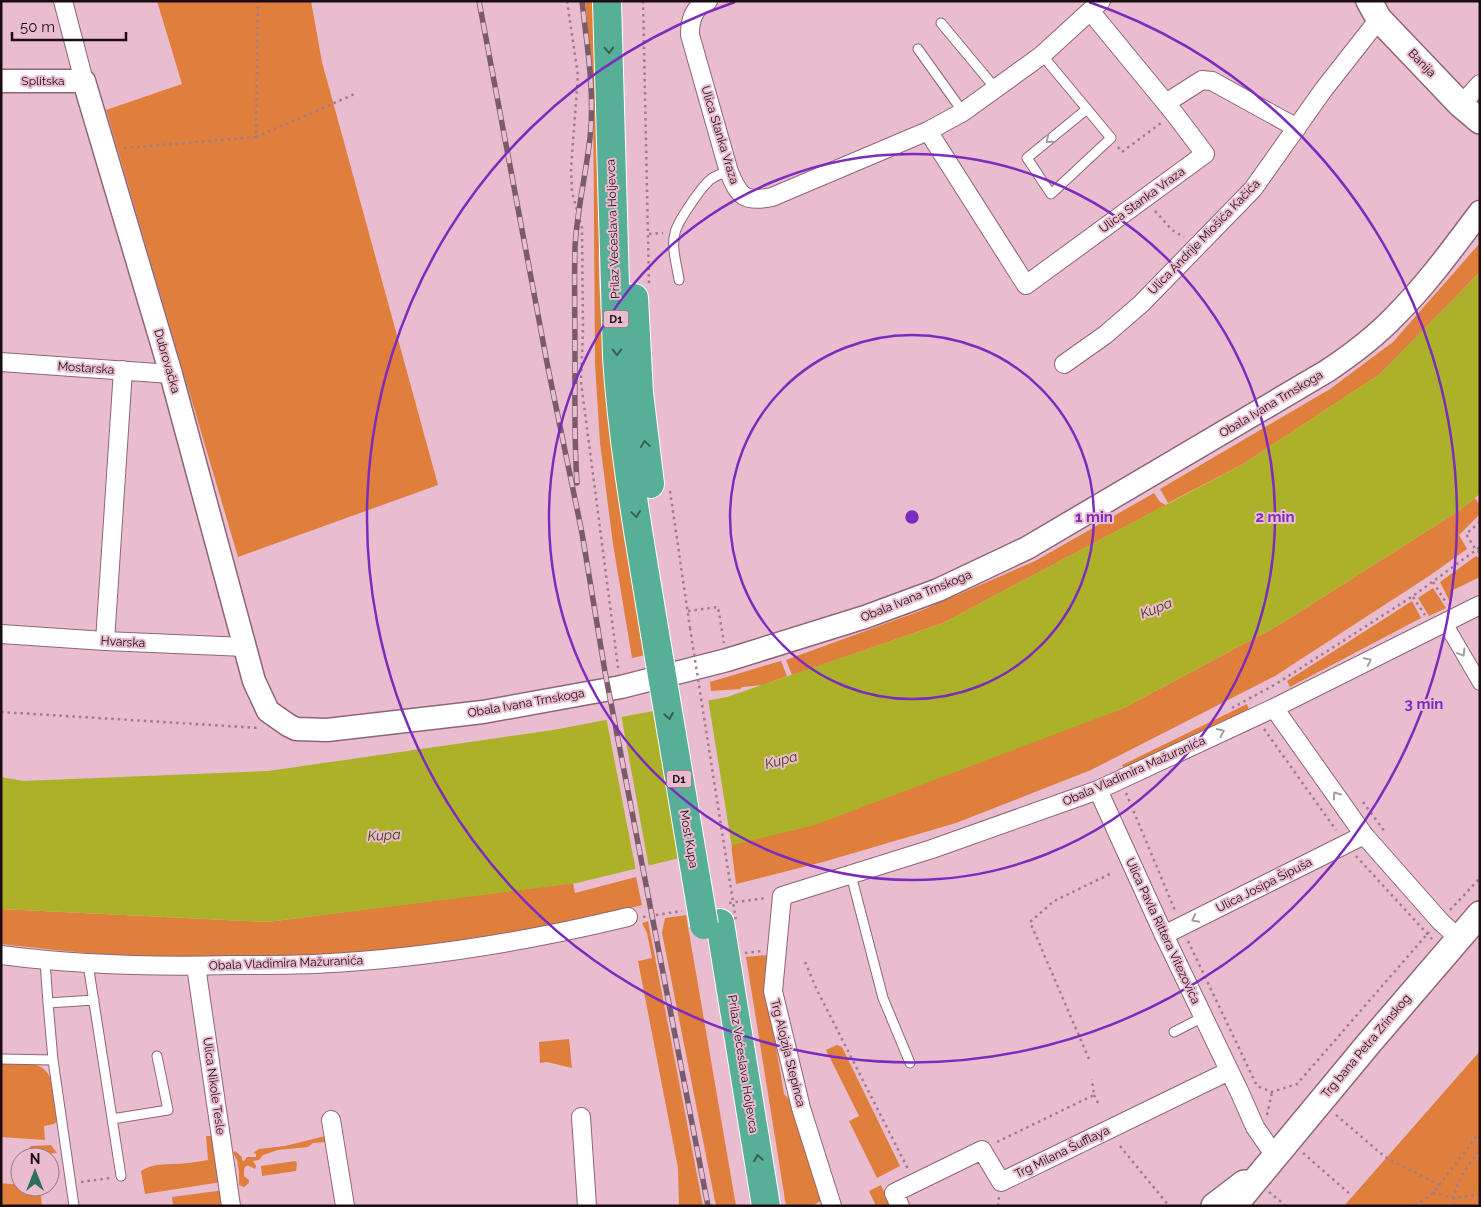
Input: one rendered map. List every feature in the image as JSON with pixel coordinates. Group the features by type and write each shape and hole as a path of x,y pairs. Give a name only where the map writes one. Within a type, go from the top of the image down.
{"highway":[{"name":"Prilaz Većeslava Holjevca","path":"607,1 620,397 637,523 676,626"},
{"name":"Prilaz Većeslava Holjevca","path":"626,1 639,393 656,523 676,626"},
{"name":"Most Kupa","path":"676,626 721,918"},
{"name":"Prilaz Većeslava Holjevca","path":"721,918 746,1206"},
{"name":"Prilaz Većeslava Holjevca","path":"721,918 766,1206"}],"main road":[{"name":"Banija","path":"1374,10 1461,105 1480,121"},
{"name":"Trg bana Petra Zrinskog","path":"1234,1206 1262,1181 1458,938 1480,914"},
{"name":"Trg bana Petra Zrinskog","path":"1214,1206 1243,1184 1262,1181"}],"street":[{"name":"Dubrovačka","path":"63,1 84,81 171,374 254,681 268,711 274,717"},
{"name":"Ulica Stanka Vraza","path":"708,1 703,3 696,11 690,22 690,35 730,172 737,189 743,196 751,199 767,198 782,194 928,131 963,112 1042,55 1096,6 1205,154 1026,285 928,131"},
{"name":"Ulica Andrije Miošića Kačića","path":"1064,364 1105,335 1141,304 1253,189 1324,89 1374,10"},
{"path":"1170,108 1202,80 1212,81 1297,128"},
{"name":"Splitska","path":"1,81 84,81"},
{"path":"1461,105 1480,84"},
{"name":"Obala Ivana Trnskoga","path":"274,717 288,726 296,728 328,730 483,712 621,687 727,660 865,617 938,590 1027,548 1327,371 1358,350 1394,318 1417,293 1480,212"},
{"name":"Mostarska","path":"1,362 171,374"},
{"path":"105,641 123,370"},
{"name":"Obala Vladimira Mažuranića","path":"782,896 932,849 1098,790 1274,708 1480,605"},
{"path":"1445,623 1480,683"},
{"name":"Hvarska","path":"1,634 245,647"},
{"path":"1274,708 1364,834 1440,921 1458,938"},
{"name":"Ulica Pavla Rittera Vitezovića","path":"1098,790 1202,1017 1229,1071"},
{"name":"Ulica Josipa Šipuša","path":"1164,935 1364,834"},
{"name":"Trg Alojzija Stepinca","path":"782,896 773,991 801,1108 832,1206"},
{"name":"Obala Vladimira Mažuranića","path":"1,955 88,964 196,966 315,964 411,956 522,941 634,917"},
{"name":"Ulica Nikole Tesle","path":"196,966 231,1206"},
{"path":"1229,1071 1255,1127 1286,1152"},
{"name":"Trg Milana Šufflaya","path":"982,1150 1001,1182 1229,1071"},
{"path":"581,1118 587,1206"},
{"path":"331,1120 345,1206"},
{"path":"900,1206 894,1193 982,1150"}],"lane":[{"path":"941,23 996,89"},
{"path":"918,49 963,112"},
{"path":"1042,55 1087,109 1111,138 1051,194 1027,158 1087,109"},
{"path":"680,280 674,248 675,232 705,184 714,177 730,172"},
{"path":"851,875 883,998 910,1063"},
{"path":"45,961 53,1060 74,1206"},
{"path":"88,964 121,1176"},
{"path":"48,1003 94,1000"},
{"path":"1174,1032 1202,1017"},
{"path":"112,1120 168,1110 157,1056"},
{"path":"1,1059 53,1060"}],"path":[{"path":"256,137 258,1"},
{"path":"567,1 578,75 571,169 572,192 582,228 583,329 581,382 618,667 623,666"},
{"path":"105,150 256,137 357,93"},
{"path":"1122,152 1170,108"},
{"path":"1145,198 1172,230 1198,244"},
{"path":"1480,522 1466,534 1476,550 1480,552"},
{"path":"1225,711 1251,699 1276,684 1397,607 1480,548"},
{"path":"725,649 718,607 676,626 721,918 782,896"},
{"path":"1,712 260,728 274,717"},
{"path":"1120,779 1181,926 1257,1086 1272,1092 1297,1084 1480,878"},
{"path":"1359,797 1388,836"},
{"path":"1089,1059 1030,922 1054,901 1110,874"},
{"path":"1446,902 1452,908"},
{"path":"634,917 672,912"},
{"path":"741,953 776,950"},
{"path":"805,962 817,990 915,1183"},
{"path":"1092,1079 1094,1096 1099,1105"},
{"path":"982,1150 1094,1096"},
{"path":"1331,1110 1385,1157 1439,1185"},
{"path":"1415,1206 1433,1193 1480,1132"},
{"path":"1120,1146 1169,1206"},
{"path":"1454,1206 1456,1186 1463,1172 1480,1150"},
{"path":"1286,1152 1351,1195"},
{"path":"72,1184 121,1176"},
{"path":"1262,1181 1286,1206"},
{"path":"1433,1193 1454,1198 1480,1194"}],"shaded area":[{"path":"157,1 311,1 322,62 438,485 238,557 106,110 182,84"},
{"path":"585,1 598,1 599,277 602,325 646,655 632,658 613,544 600,443 595,364 593,83"},
{"path":"1480,243 1480,272 1380,374 1243,464 1168,503 1160,489 1330,389 1393,342"},
{"path":"1154,493 1160,502 1166,505 943,623 792,675 786,660 920,611 1035,561"},
{"path":"1475,498 1480,505 1480,514 1459,535 1467,549 1429,576 1275,676 1091,770 956,823 823,862 736,884 731,844 1122,709 1279,625 1457,512"},
{"path":"1476,556 1480,558 1480,577 1453,590 1450,602 1440,582"},
{"path":"1433,588 1446,608 1429,616 1418,598"},
{"path":"1412,601 1421,618 1290,687 1287,681"},
{"path":"781,661 787,676 763,685 711,691 710,682"},
{"path":"1247,704 1249,710 1125,771 1122,765"},
{"path":"636,877 642,905 576,921 522,931 414,947 304,955 195,957 70,952 1,944 1,909 267,922 573,883 575,893"},
{"path":"686,915 736,1206 716,1206 662,933 665,918"},
{"path":"648,921 703,1206 679,1206 678,1168 638,961 652,958 647,933 642,923"},
{"path":"768,955 766,988 784,1094 795,1105 820,1191 820,1201 813,1206 786,1206 746,957"},
{"path":"569,1039 572,1068 547,1062 540,1063 539,1042"},
{"path":"837,1045 842,1047 900,1166 877,1178 849,1121 859,1116 826,1050"},
{"path":"1480,1051 1480,1206 1344,1206"},
{"path":"1,1062 21,1062 37,1065 48,1074 52,1082 57,1121 54,1124 44,1126 45,1140 1,1137"},
{"path":"210,1119 221,1182 145,1194 141,1171 156,1165 208,1160 206,1136 211,1136"},
{"path":"325,1136 328,1137 326,1142 313,1143 308,1147 278,1150 263,1155 259,1160 253,1161 256,1166 255,1169 246,1166 244,1169 244,1176 249,1180 249,1183 244,1187 239,1185 237,1160 233,1153 235,1151 244,1161 247,1157 256,1157 256,1154 253,1153 259,1149 285,1146"},
{"path":"51,1145 52,1147 30,1147"},
{"path":"295,1161 297,1163 296,1171 262,1176 261,1166"},
{"path":"1,1183 10,1184 10,1197 41,1197 42,1206 1,1206"},
{"path":"881,1185 891,1206 876,1206 869,1191"},
{"path":"224,1190 226,1206 173,1206 172,1197"}],"water":[{"name":"Kupa","path":"1480,272 1480,494 1457,512 1279,625 1122,709 815,825 577,883 267,922 1,909 1,777 23,781 268,771 553,730 727,697 943,623 1243,464 1380,374"}],"pier":[{"path":"708,698 732,848 680,861 656,708"},
{"path":"621,714 649,868 636,871 606,717"}],"railway":[{"path":"479,1 548,368 582,533 605,672 708,1206"},
{"path":"577,483 575,451 575,247 590,138 592,104 582,1"}]}
